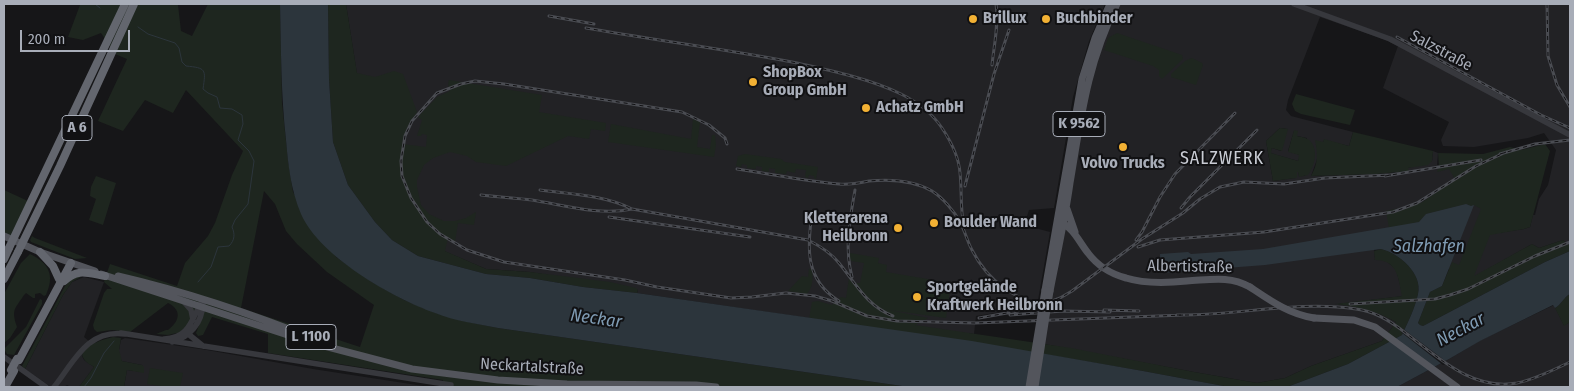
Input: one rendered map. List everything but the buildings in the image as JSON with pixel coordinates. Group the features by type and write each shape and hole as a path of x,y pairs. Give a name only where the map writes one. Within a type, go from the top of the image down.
{"highway":[{"name":"A 6","path":"4,259 125,4"},
{"name":"A 6","path":"4,279 134,4"},
{"path":"40,252 53,266 60,282"},
{"path":"4,385 60,282 68,262"},
{"path":"60,282 77,272 102,274"}],"main road":[{"name":"K 9562","path":"1029,387 1061,223 1082,80 1095,38 1110,4"},
{"name":"K 9562","path":"1035,387 1047,291 1059,248 1061,223 1067,204 1081,114 1096,52 1117,4"},
{"path":"1067,204 1067,212 1076,236"},
{"name":"Albertistraße","path":"1061,223 1076,236 1096,262 1112,272 1127,278 1164,282 1234,280 1250,287 1284,309 1297,314 1314,318 1344,318 1359,321 1375,327 1458,387"},
{"name":"Neckartalstraße","path":"4,236 40,252 102,274 170,297 181,296"},
{"path":"1059,248 1067,237 1074,238 1080,242"},
{"name":"Neckartalstraße","path":"102,274 148,283 309,342 412,369 498,380 567,384 696,385 716,387"}],"street":[{"name":"Salzstraße","path":"1294,4 1390,39 1570,135"},
{"path":"181,296 191,310 193,321"},
{"path":"54,387 81,351 90,342 102,335 121,333 167,339 187,333 202,304"},
{"path":"170,342 180,340 196,327 202,304"},
{"path":"121,333 451,385"},
{"path":"187,333 200,344 210,348"},
{"path":"4,357 46,387"}],"shaded area":[{"path":"177,4 181,31 192,36 208,4 280,4 282,103 293,192 336,257 372,282 404,300 436,313 498,328 909,387 443,387 443,380 268,353 268,334 212,317 203,335 198,336 196,333 203,315 196,313 187,326 178,334 156,334 168,330 177,319 176,309 168,303 130,332 112,330 97,332 93,325 104,293 107,289 112,289 104,282 110,264 177,286 185,263 208,236 215,223 232,175 243,151 186,90 173,113 145,100 123,131 98,121 127,59 115,54 101,33 83,40 68,37 80,5","holes":["264,191 275,204 286,231 297,244 327,272 374,305 360,347 241,308"]},
{"path":"328,4 346,4 357,73 375,77 394,71 403,74 417,112 407,128 402,144 426,147 427,135 417,136 422,120 418,117 437,97 450,91 449,80 542,95 539,112 606,123 605,131 591,129 589,139 568,136 506,166 476,162 467,156 450,152 433,158 424,165 417,180 417,187 421,205 429,214 444,221 466,218 476,212 474,225 458,223 455,242 448,238 445,251 486,269 530,272 610,282 636,288 638,290 637,293 583,287 530,278 486,274 418,256 392,240 375,222 348,185 333,142 329,79"},
{"path":"346,4 1105,4 1089,41 1073,97 1054,208 1029,210 1024,225 1050,232 1037,306 976,316 974,334 899,326 843,323 637,293 638,290 530,272 486,269 444,251 430,237 357,74"},
{"path":"1114,4 1570,4 1570,243 1568,244 1563,240 1539,248 1532,244 1474,277 1374,247 1375,260 1385,260 1396,269 1403,296 1338,304 1356,306 1396,322 1382,341 1311,366 1285,378 1257,383 1044,344 1080,102 1090,63","holes":["1320,17 1398,46 1383,88 1449,122 1441,140 1443,146 1474,147 1528,138 1544,133 1556,150 1548,185 1539,199 1530,227 1490,234 1483,191 1421,202 1455,179 1450,168 1437,165 1438,153 1433,151 1432,161 1408,168 1408,171 1311,176 1324,140 1349,146 1353,132 1291,116 1286,110 1288,100","1280,128 1287,129 1281,151 1272,148 1270,153 1298,161 1300,155 1288,151 1294,131 1297,136 1307,138 1305,176 1299,176 1298,171 1295,178 1273,181 1266,141"]},
{"path":"1117,33 1182,55 1183,59 1162,79 1159,76 1159,70 1153,66 1104,50 1108,38"},
{"path":"1192,58 1203,65 1196,85 1171,77 1171,74 1185,61"},
{"path":"1296,94 1355,110 1350,125 1295,111 1292,104"},
{"path":"693,119 700,122 697,147 710,149 712,135 715,135 714,157 608,142 611,124 691,139"},
{"path":"1280,128 1288,129 1282,151 1272,148 1271,153 1298,161 1299,155 1288,152 1294,130 1298,131 1297,136 1309,140 1315,152 1313,167 1308,175 1299,177 1297,172 1296,178 1273,181 1266,141"},
{"path":"1353,132 1433,151 1432,161 1428,165 1408,168 1409,171 1311,176 1317,159 1315,140 1323,142 1324,139 1349,146"},
{"path":"1545,144 1550,151 1530,227 1490,235 1474,276 1532,244 1539,248 1563,240 1568,244 1570,243 1570,251 1545,262 1423,326 1420,325 1418,323 1430,292 1442,286 1452,262 1459,265 1481,209 1474,205 1466,204 1426,214 1419,222 1389,228 1386,211 1413,203 1421,203 1455,179 1449,169 1437,172 1439,166 1438,153 1483,154 1510,147 1521,150"},
{"path":"745,154 818,167 816,179 814,176 809,175 808,178 805,177 806,170 796,169 795,173 787,171 786,174 775,173 775,169 769,168 769,172 762,171 762,167 756,166 756,169 747,168 747,165 742,164 741,167 736,166 738,156"},
{"path":"96,176 116,183 103,225 89,220 96,199 90,196 91,187"},
{"path":"4,190 28,201 9,242 4,239"},
{"path":"32,236 87,258 75,259 31,242"},
{"path":"1381,249 1402,260 1413,272 1419,286 1417,299 1402,335 1348,364 1287,387 1229,387 1043,354 809,319 812,302 818,301 832,305 841,297 846,298 849,278 864,296 856,283 860,283 864,263 851,261 850,253 879,258 878,263 887,265 886,272 951,283 946,318 889,310 928,318 915,325 1071,348 1257,383 1285,378 1311,366 1382,341 1396,322 1366,310 1335,304 1402,296 1398,277 1393,267 1383,261 1375,260 1374,251"},
{"path":"30,254 42,261 49,270 49,288 44,296 40,293 35,294 35,298 26,293 24,295 14,313 17,327 10,338 4,343 4,294 21,263"},
{"path":"809,269 812,269 812,279 807,294 788,291 802,276 808,277"},
{"path":"79,276 81,277 72,282 63,295 25,369 22,366 65,286"},
{"path":"84,277 104,282 84,337 91,343 82,356 84,360 94,367 79,387 67,385 64,387 51,387 25,369 63,295 72,282"},
{"path":"1570,294 1570,322 1564,326 1555,308"},
{"path":"40,299 42,304 14,355 7,354 4,349 26,327"},
{"path":"1554,305 1564,325 1570,322 1570,387 1397,387 1479,341"},
{"path":"113,337 121,338 119,350 122,361 142,365 144,373 127,370 124,387 79,387 94,367 85,360 82,355 84,351 92,344"},
{"path":"125,338 430,387 124,387 127,370 143,372 142,365 122,361 119,356 121,340"},
{"path":"150,368 183,373 180,387 147,384"}],"water":[{"name":"Neckar","path":"280,4 328,4 329,79 333,142 348,185 375,222 392,240 418,256 486,274 530,278 972,341 1229,387 909,387 498,328 466,322 435,313 399,297 359,274 324,245 310,230 301,214 292,187 284,123"},
{"path":"1466,204 1474,205 1442,286 1430,292 1418,323 1420,325 1423,326 1545,262 1570,251 1570,294 1555,308 1553,305 1480,341 1397,387 1287,387 1348,364 1402,335 1415,304 1419,286 1417,279 1408,266 1388,251 1381,249 1265,265 1161,273 1160,254 1188,252 1191,254 1263,249 1419,222 1426,214"}],"pier":[{"path":"1402,328 1448,363 1443,365 1401,332"}],"waterway":[{"path":"95,4 100,8"},
{"path":"138,27 148,34 175,43 179,48 182,62 186,66 203,71 203,89 217,97 220,108 232,109 242,115 243,124 238,140 249,151 254,161 248,204 235,220 232,227 233,239 229,246 218,247 211,267 198,282"},
{"path":"84,387 104,353 114,341"}],"railway":[{"path":"992,65 997,27 996,4"},
{"path":"1547,4 1548,56 1557,85 1570,107"},
{"path":"549,16 594,24"},
{"path":"586,28 792,62 862,79 901,94 918,104 934,117 951,144 959,167 964,226"},
{"path":"965,186 994,74 1009,30"},
{"path":"1397,37 1541,115 1570,128"},
{"path":"727,144 725,138 709,125 682,112 475,81 437,93 412,121 405,136 401,161 402,176 411,198 427,222 440,234 467,250 504,262 731,298 786,293 815,296 867,316 897,321 975,323 1184,315"},
{"path":"1136,240 1175,174 1235,113"},
{"path":"1181,208 1257,130"},
{"path":"1500,154 1535,144 1570,140"},
{"path":"1138,247 1160,240 1264,232 1393,212 1417,203 1476,166 1506,152"},
{"path":"1385,176 1481,160"},
{"path":"737,169 839,184 893,180 925,187 936,194 951,209 960,222 970,247 986,272 995,281 1016,295 1052,307"},
{"path":"1042,305 1072,291 1142,239 1220,187 1244,182 1284,184 1325,178 1391,175"},
{"path":"540,190 599,198 622,204 632,209"},
{"path":"852,277 848,244 855,190"},
{"path":"481,195 532,200 594,211 632,209 808,240 836,259 869,300 884,312 893,316"},
{"path":"812,214 809,251 814,273 828,293 839,301"},
{"path":"609,217 750,237"},
{"path":"1350,304 1435,299 1450,295 1468,289 1535,256 1570,242"},
{"path":"1177,315 1312,306 1363,310 1389,321 1458,371 1486,382 1501,384 1517,383 1531,379 1570,362"},
{"path":"1104,310 1139,311"},
{"path":"979,318 1018,311"},
{"path":"1010,315 1063,311 1110,312"}],"place":[{"name":"Brillux","path":"973,19"},
{"name":"Buchbinder","path":"1046,19"},
{"name":"ShopBox Group GmbH","path":"753,82"},
{"name":"Achatz GmbH","path":"866,108"},
{"name":"Volvo Trucks","path":"1123,147"},
{"name":"Boulder Wand","path":"934,223"},
{"name":"Kletterarena Heilbronn","path":"898,228"},
{"name":"Sportgelände Kraftwerk Heilbronn","path":"917,297"}],"district":[{"name":"SALZWERK","path":"1222,159"}],"water label":[{"name":"Salzhafen","path":"1429,247"}]}
